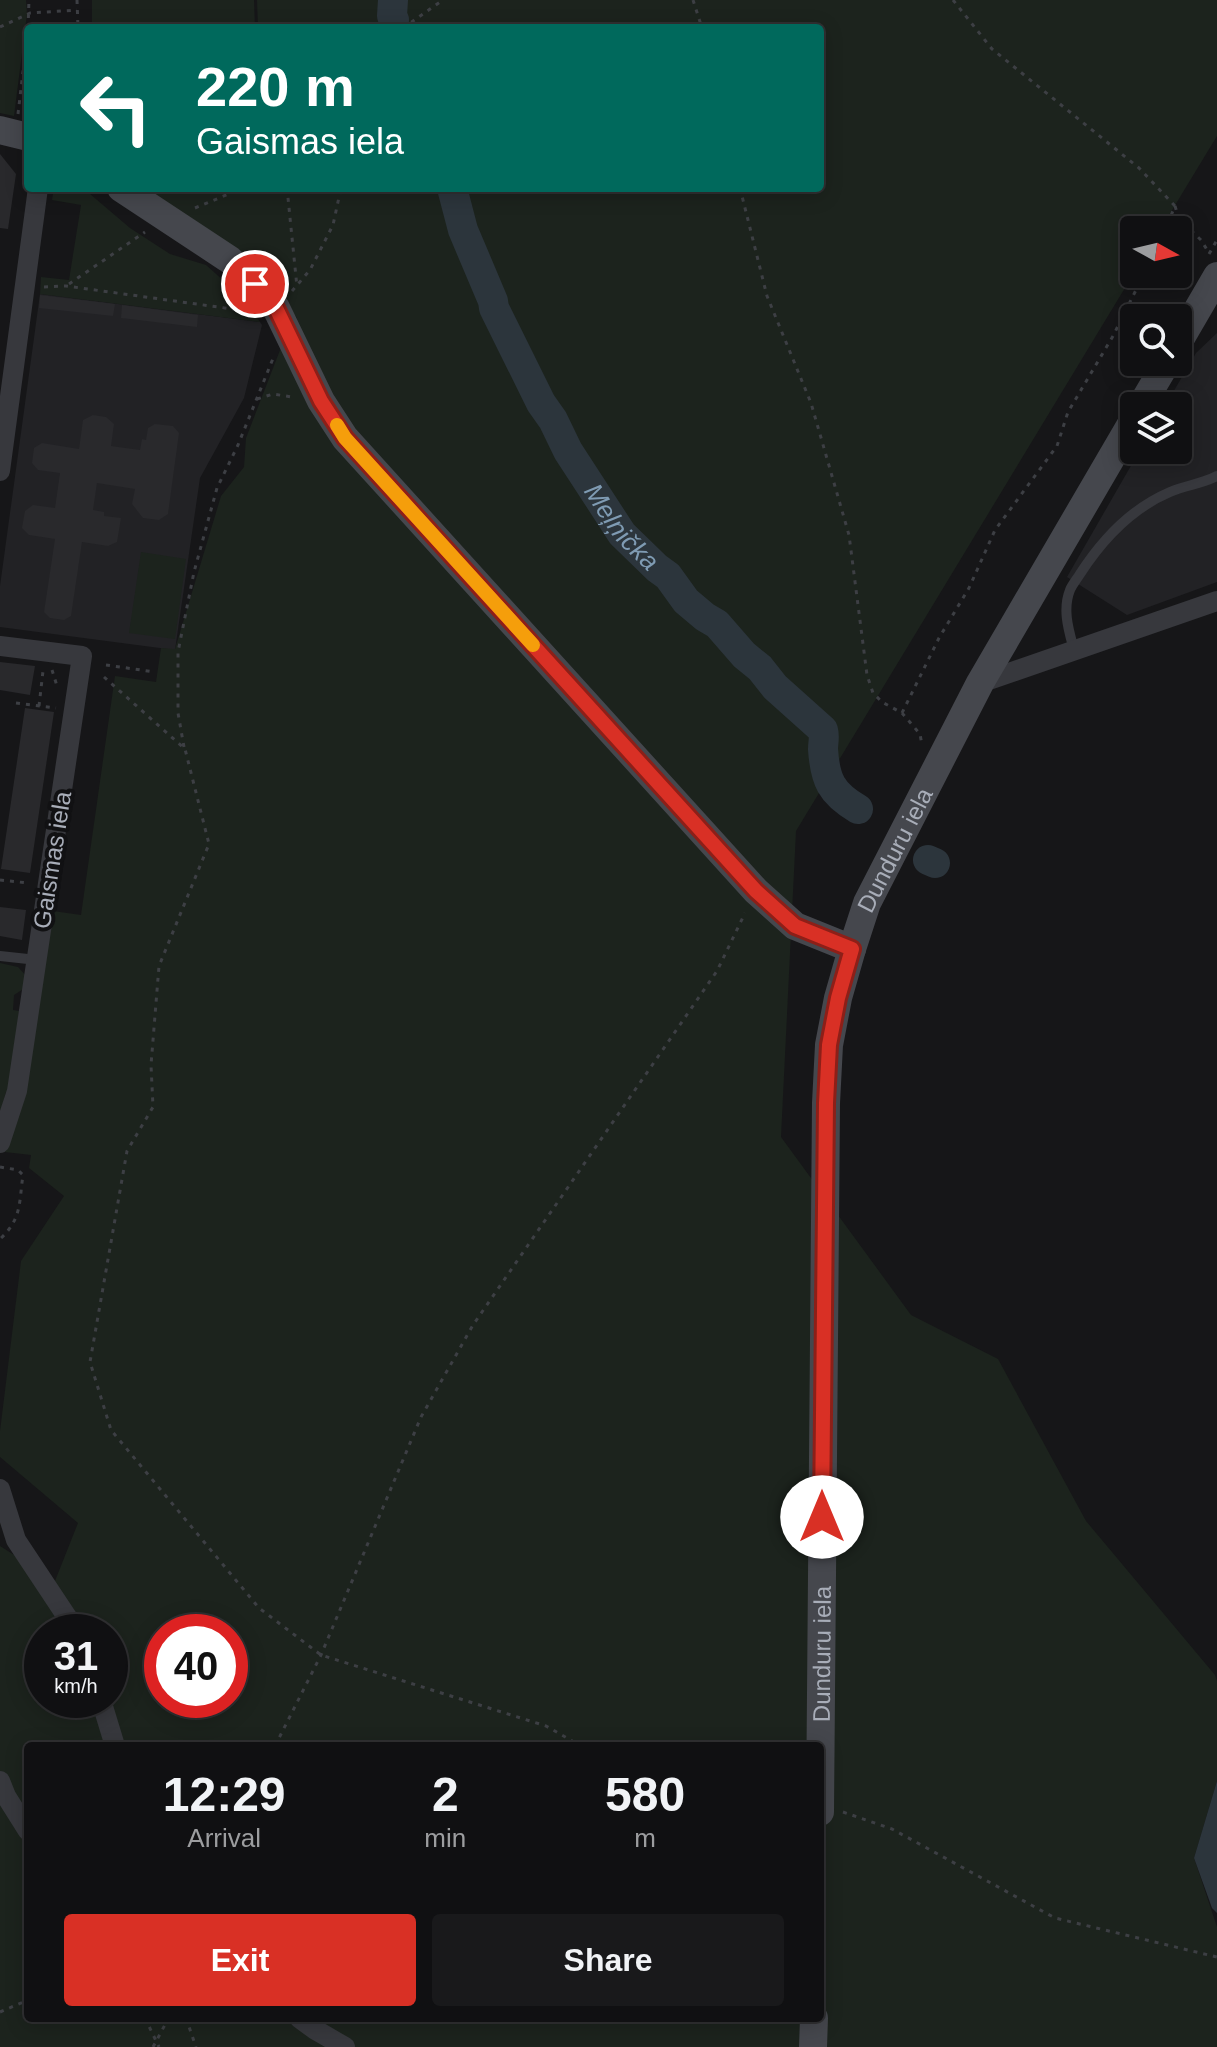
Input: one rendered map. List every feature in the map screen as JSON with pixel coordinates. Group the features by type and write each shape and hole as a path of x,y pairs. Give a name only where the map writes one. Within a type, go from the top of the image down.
{"street":[{"path":"0,471 4,414 37,192"},
{"path":"127,192 230,260 255,284 283,321 321,401 345,438 756,891 795,926 852,949"},
{"path":"1192,312 1213,265"},
{"name":"Dunduru iela","path":"821,1742 826,1103 829,1045 838,998 867,903 980,683 1120,443"},
{"path":"980,683 1217,601"},
{"name":"Gaismas iela","path":"0,646 82,656 70,710 48,886 17,1091 0,1143"},
{"path":"0,1489 16,1540 65,1614"},
{"path":"106,1718 114,1742"},
{"path":"0,1781 24,1825"},
{"path":"304,2022 345,2047"},
{"path":"813,2047 814,2022"}],"lane":[{"path":"1074,650 1066,620 1070,590 1087,562 1116,528 1141,507 1171,491 1217,476"},
{"path":"0,956 37,960"}],"path":[{"path":"29,0 29,24"},
{"path":"77,0 78,24"},
{"path":"409,24 443,0"},
{"path":"693,0 701,24"},
{"path":"953,0 992,49 1139,168 1175,206 1179,219 1201,240 1213,265"},
{"path":"0,27 30,13 77,10"},
{"path":"15,134 24,61"},
{"path":"193,209 233,192"},
{"path":"287,192 297,287 310,270 333,225 340,192"},
{"path":"741,192 767,296 811,403 849,535 867,675 873,693 902,713 920,734 922,749"},
{"path":"1171,216 1175,206"},
{"path":"66,286 145,232"},
{"path":"23,298 46,286 66,286 283,321 257,399 217,488 191,586 178,652 178,713 209,844 159,966 151,1065 153,1107 127,1151 90,1362 111,1430 259,1608 321,1655 546,1726 574,1742"},
{"path":"902,713 939,638 969,588 995,530 1057,446 1068,412 1137,288"},
{"path":"257,399 273,394 321,401"},
{"path":"39,706 46,652"},
{"path":"16,703 70,710 46,652"},
{"path":"106,665 155,672"},
{"path":"104,677 185,749"},
{"path":"0,880 48,886"},
{"path":"277,1742 321,1655 428,1404 473,1325 717,971 756,891"},
{"path":"0,1167 18,1170 23,1175 17,1218 0,1239"},
{"path":"824,1805 892,1829 1055,1918 1217,1957"},
{"path":"0,2012 24,2002"},
{"path":"147,2022 159,2047"},
{"path":"153,2047 166,2022"},
{"path":"186,2022 196,2047"}],"shaded area":[{"path":"0,0 26,0 27,14 14,116 0,113"},
{"path":"92,0 254,0 255,24 92,24"},
{"path":"257,0 1217,0 1217,136 1168,216 1120,216 1120,288 1125,288 796,831 781,1137 911,1315 998,1359 1086,1521 1215,1675 1217,1781 1194,1858 1217,1927 1217,2047 0,2047 0,1546 55,1581 78,1523 0,1457 0,1431 21,1261 64,1196 29,1168 31,1155 5,1152 26,1086 53,911 81,915 115,676 156,682 161,648 175,649 221,496 244,467 246,438 287,332 297,318 252,266 148,192 824,192 824,24 258,24"},
{"path":"53,192 88,192 130,228 170,254 206,265 243,298 260,322 40,294 41,277 69,280 81,205 52,200"},
{"path":"40,294 260,322 262,325 244,398 200,478 175,650 0,627 0,586"},
{"path":"1217,333 1217,582 1127,615 1067,577 1132,464 1192,464 1192,392 1173,392 1183,376 1192,376 1192,360"},
{"path":"141,552 186,559 175,639 129,633"},
{"path":"0,963 18,967 28,978 28,986 14,995 13,1010 19,1011 11,1092 6,1092 0,1113"},
{"path":"1217,1781 1217,1913 1212,1908 1194,1858"}],"building":[{"path":"0,154 16,174 8,229 0,228"},
{"path":"40,295 115,304 113,316 39,308"},
{"path":"122,305 198,315 197,327 121,318"},
{"path":"93,415 106,417 114,424 111,446 140,450 148,428 155,424 173,426 179,433 168,514 159,520 143,518 132,504 135,489 97,483 93,510 104,512 104,516 121,518 117,542 108,546 82,542 71,616 64,620 50,618 44,612 55,539 29,535 22,528 25,511 33,505 55,508 60,473 38,470 32,463 34,448 42,443 79,449 83,420"},
{"path":"0,662 35,666 30,695 0,690"},
{"path":"25,708 54,712 30,873 1,869"},
{"path":"0,907 26,910 22,940 0,936"}],"waterway":[{"name":"Meļņička","path":"393,0 394,20"},
{"name":"Meļņička","path":"453,192 463,230 494,308 568,451 622,534 668,576 686,601 717,624 775,687 823,730 824,760 831,785 858,809"},
{"name":"Meļņička","path":"928,860 935,863"}],"slow traffic":[{"path":"337,425 345,438 533,645"}],"route":[{"path":"255,284 276,308 321,401 345,438 756,891 795,926 852,949 829,1045 822,1517"}]}
